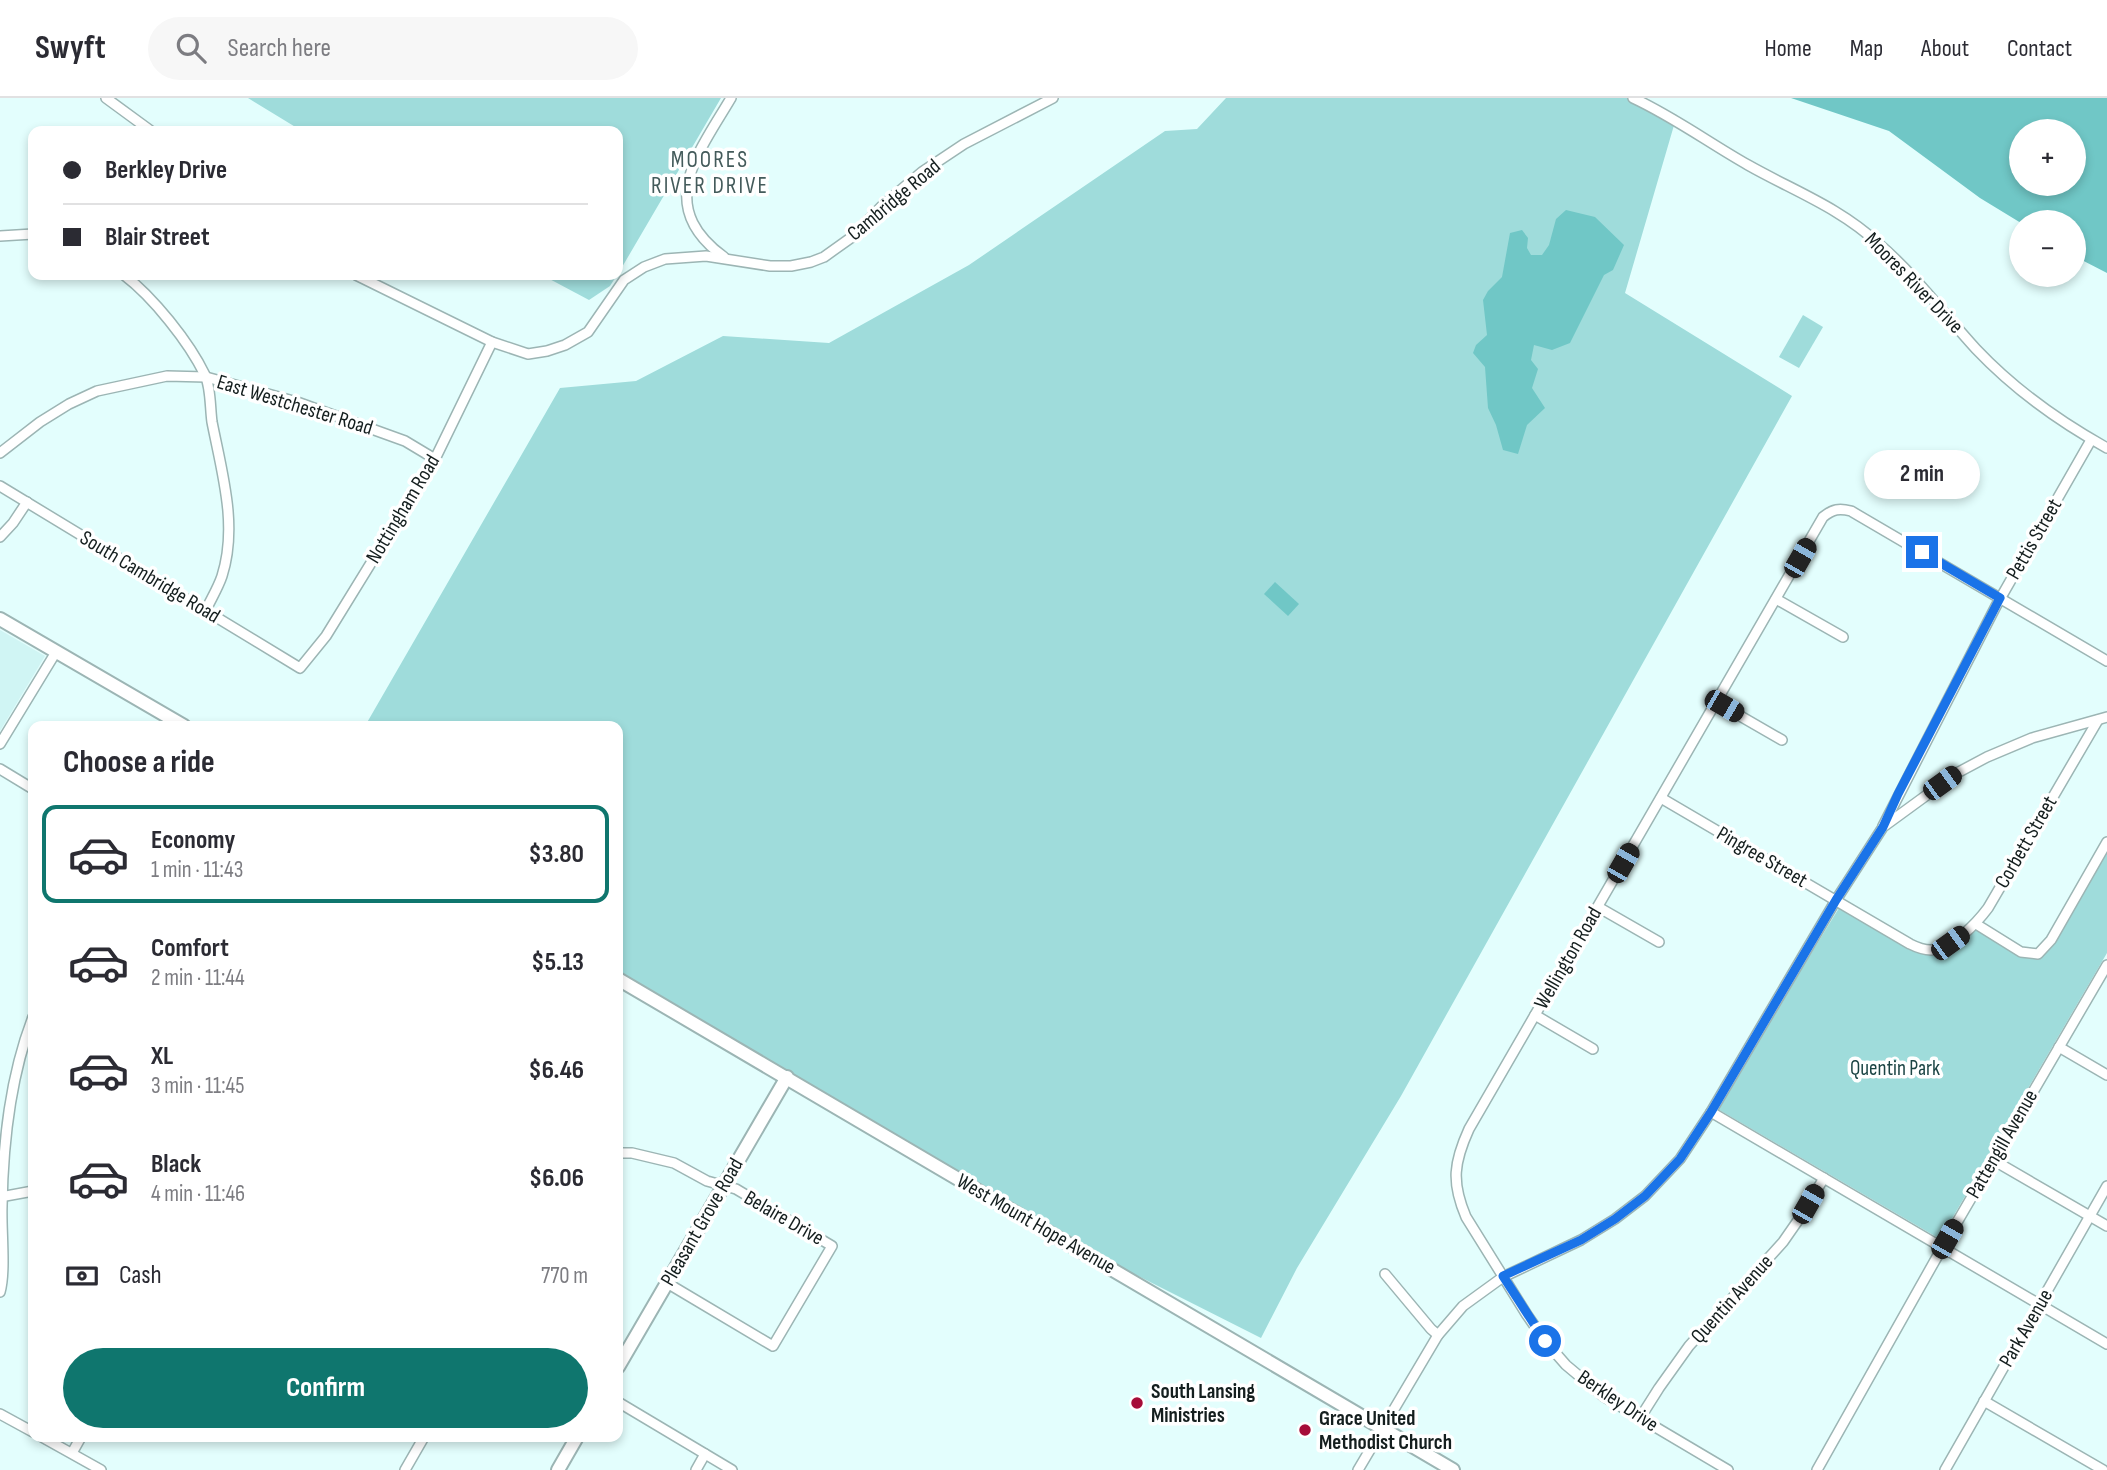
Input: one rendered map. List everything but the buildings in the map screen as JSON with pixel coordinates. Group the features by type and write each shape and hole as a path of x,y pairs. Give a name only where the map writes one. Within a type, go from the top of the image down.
{"street":[{"path":"106,98 144,126"},
{"path":"727,259 712,248 692,222 686,197 691,169 732,98"},
{"path":"1033,107 1039,98"},
{"name":"Cambridge Road","path":"366,280 492,342 528,354 547,351 565,345 588,332 617,294 624,280 644,267 665,259 706,256 770,266 791,266 824,257 852,237 883,205 922,172 964,144 1053,98"},
{"name":"Moores River Drive","path":"1633,98 1675,119 1747,164 1807,194 1852,221 1898,261 1989,361 2029,396 2091,440 2107,448"},
{"path":"0,236 28,234"},
{"path":"132,280 160,309 187,345 206,377 227,500 229,527 222,578 206,610"},
{"name":"Nottingham Road","path":"300,668 326,636 435,458 492,342"},
{"name":"East Westchester Road","path":"0,453 40,422 97,391 167,376 206,377 298,402 405,441 435,458"},
{"name":"Pettis Street","path":"1883,827 2000,598 2091,440"},
{"name":"South Cambridge Road","path":"0,486 300,668"},
{"path":"0,537 27,502"},
{"name":"Wellington Road","path":"1503,1276 1466,1217 1459,1200 1456,1167 1461,1147 1823,517 1840,508 1851,511 2000,598"},
{"path":"2000,598 2107,661"},
{"path":"1776,599 1843,637"},
{"path":"0,619 175,721"},
{"path":"0,744 56,652"},
{"path":"1716,702 1782,740"},
{"path":"1358,1470 1438,1335 1463,1306 1503,1276 1581,1240 1645,1196 1680,1159 1883,827 1956,773 1987,757 2032,738 2102,718"},
{"name":"Corbett Street","path":"1937,949 1976,924 1988,908 2102,718"},
{"path":"0,769 28,786"},
{"name":"Pingree Street","path":"1661,798 1910,944 1928,950 1937,949"},
{"path":"1976,924 2021,953 2038,954 2051,940 2107,842"},
{"path":"1598,907 1659,942"},
{"name":"Pattengill Avenue","path":"1817,1470 1942,1248 2107,965"},
{"name":"West Mount Hope Avenue","path":"623,982 1453,1470"},
{"path":"1535,1015 1593,1049"},
{"path":"0,1292 1,1197 7,1118 28,1034"},
{"path":"2059,1046 2107,1075"},
{"name":"Pleasant Grove Road","path":"623,1358 787,1077"},
{"path":"1711,1112 2107,1344"},
{"name":"Belaire Drive","path":"623,1153 674,1163 707,1181 736,1189 832,1246 773,1346 667,1283"},
{"path":"1993,1160 2107,1226"},
{"name":"Quentin Avenue","path":"1640,1418 1689,1346 1783,1242 1824,1178"},
{"name":"Park Avenue","path":"1945,1470 2107,1186"},
{"path":"1,1197 28,1192"},
{"path":"1385,1274 1438,1335"},
{"name":"Berkley Drive","path":"1503,1276 1545,1341 1566,1365 1604,1396 1728,1470"},
{"path":"1984,1401 2104,1470"},
{"path":"623,1405 732,1470"},
{"path":"0,1414 28,1429"},
{"path":"51,1442 101,1470"},
{"path":"72,1453 78,1442"},
{"path":"405,1470 421,1442"},
{"path":"558,1470 574,1442"},
{"path":"696,1470 705,1454"}],"shaded area":[{"path":"1791,98 2107,98 2107,273 2086,262 2086,210 2009,210 2009,216 1980,198 1889,131"},
{"path":"1566,210 1595,217 1624,245 1613,270 1604,275 1570,343 1552,350 1534,345 1531,360 1538,369 1532,388 1545,408 1527,425 1518,454 1503,450 1488,408 1485,367 1473,353 1476,345 1487,335 1483,300 1502,277 1510,233 1522,230 1528,238 1527,248 1531,255 1542,255 1549,245 1556,219"},
{"path":"1275,582 1299,604 1288,616 1264,594"},
{"path":"0,630 45,656 0,731"}],"green space":[{"path":"248,98 721,98 623,265 623,126 294,126"},
{"path":"1226,98 1638,98 1677,115 1625,293 1792,396 1401,1096 1297,1268 1261,1338 1049,1231 623,983 623,721 368,721 560,388 636,381 723,336 829,343 969,265 1165,131 1197,129"},
{"path":"551,280 614,280 610,286 589,300"},
{"path":"1803,315 1823,327 1799,368 1779,357"},
{"name":"Quentin Park","path":"2107,840 2107,953 1940,1239 1716,1108 1839,908 1911,943 1937,951 1977,924 2025,953 2046,945"}],"place":[{"name":"South Lansing Ministries","path":"1137,1403"},
{"name":"Grace United Methodist Church","path":"1305,1430"}],"district":[{"name":"MOORES RIVER DRIVE","path":"710,173"}],"route":[{"path":"1545,1341 1503,1276 1581,1240 1615,1219 1645,1196 1680,1159 1883,827 2000,598 1922,552"}]}
